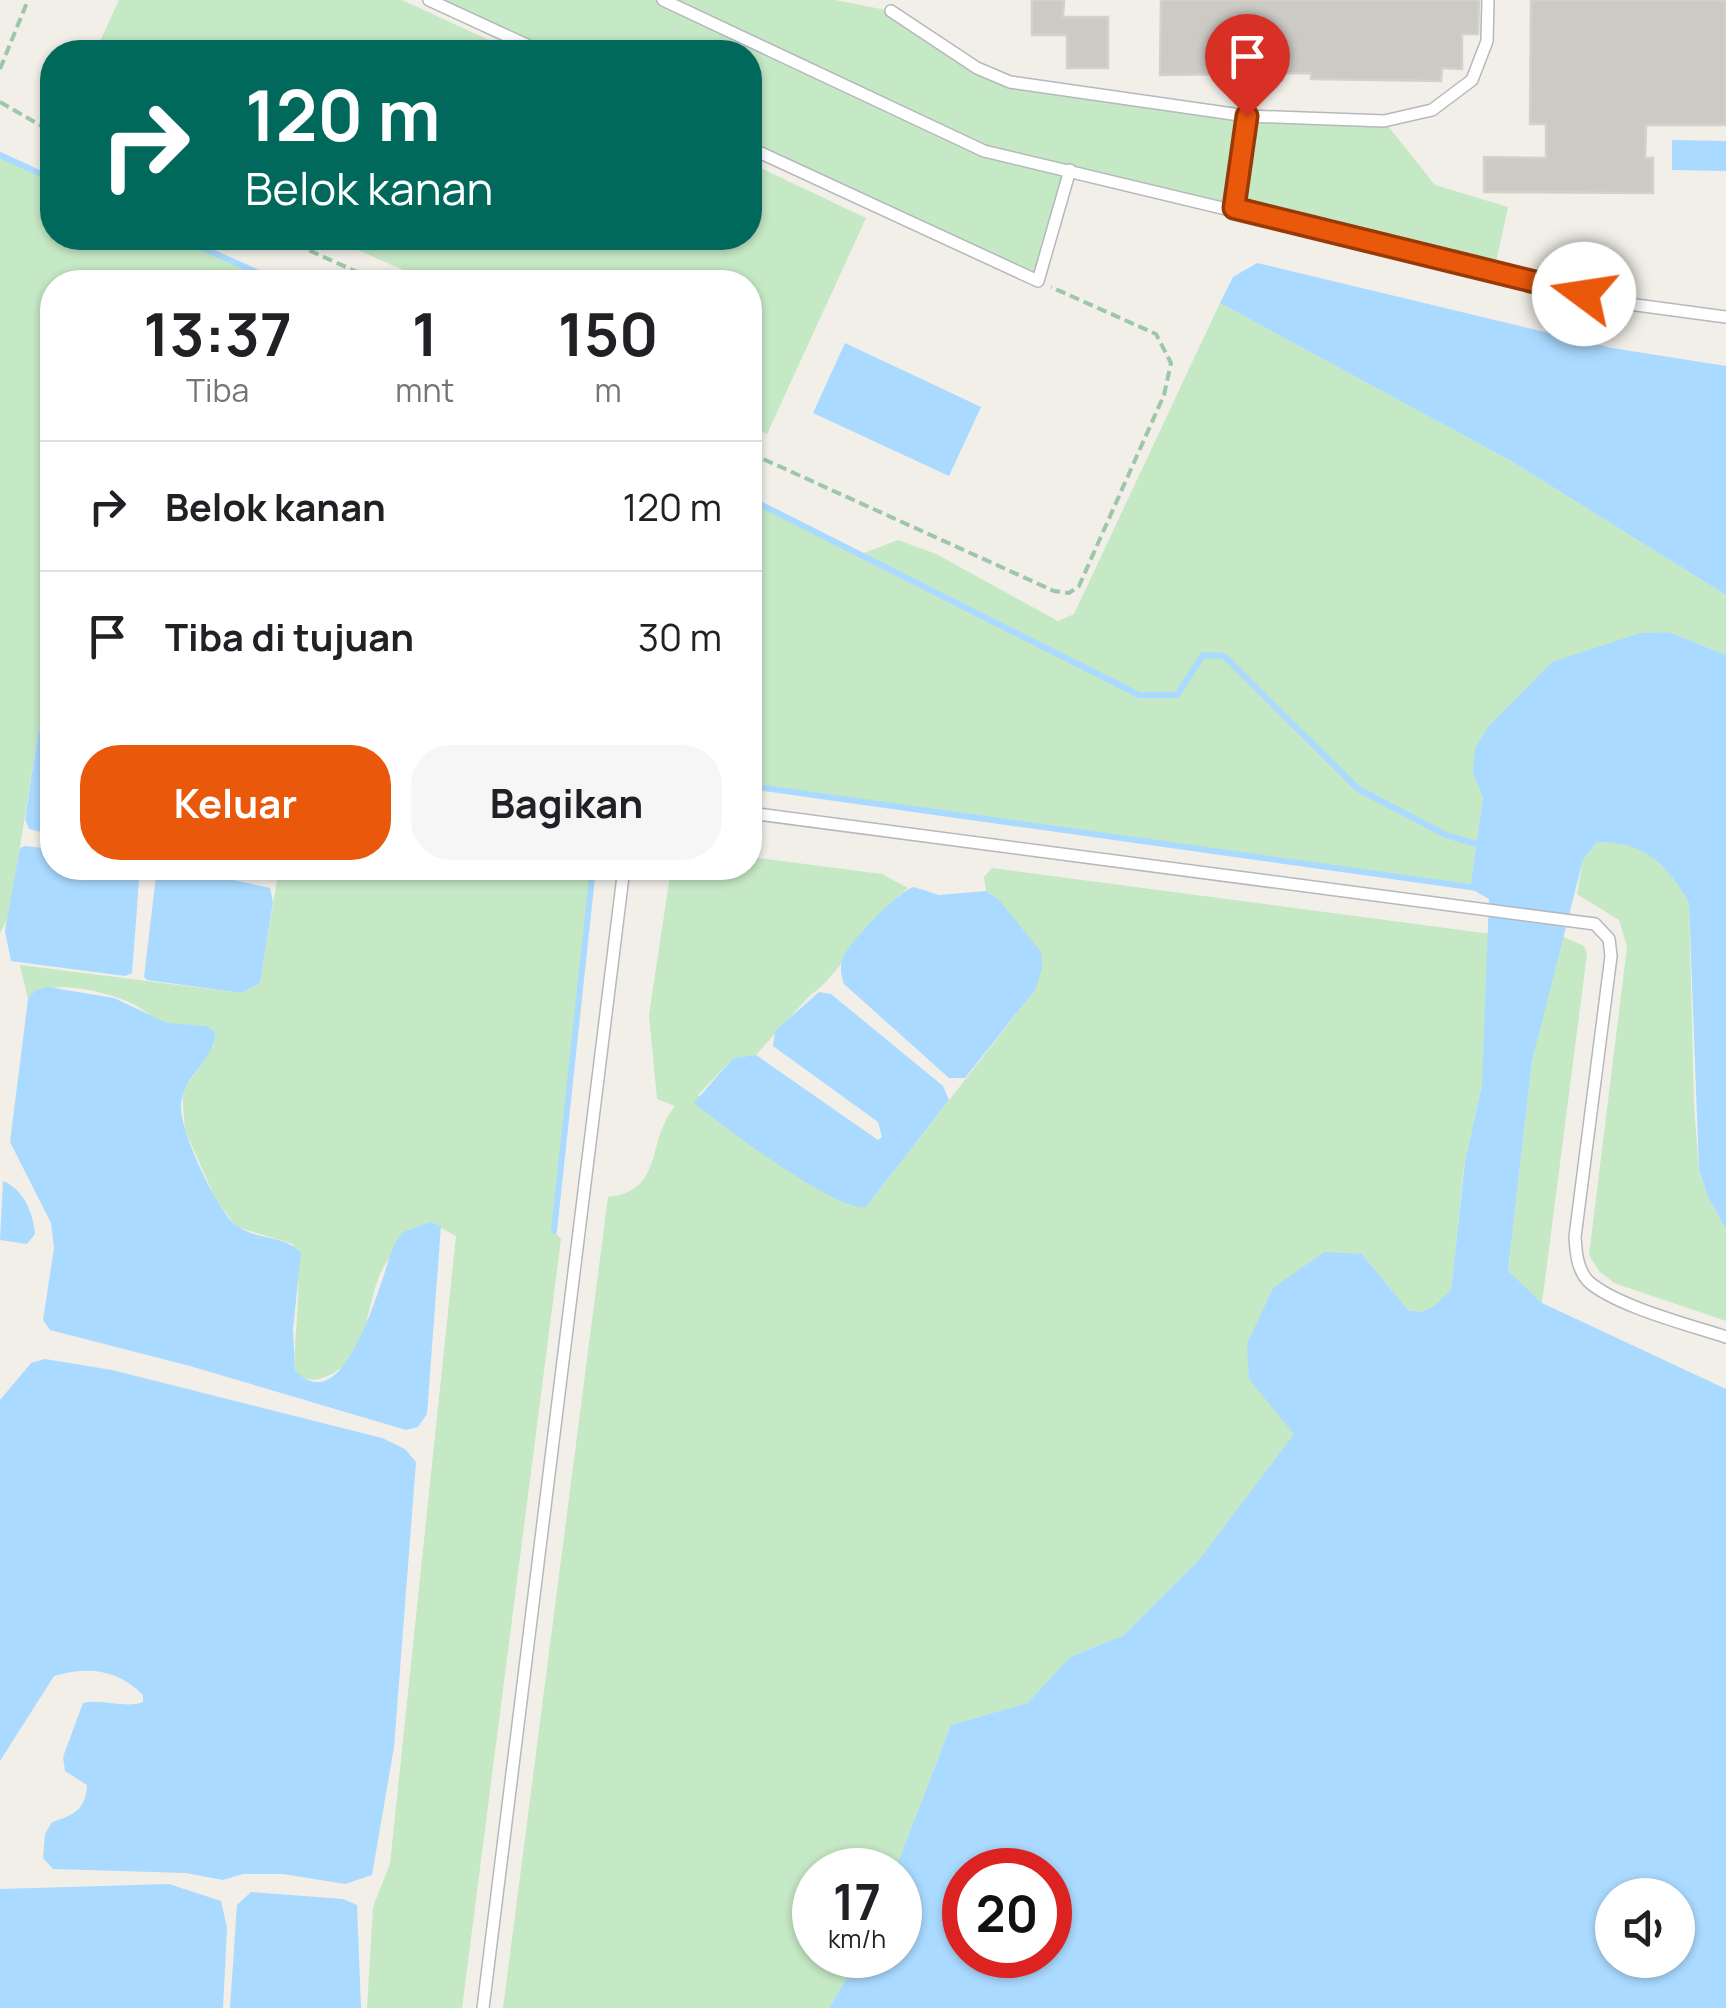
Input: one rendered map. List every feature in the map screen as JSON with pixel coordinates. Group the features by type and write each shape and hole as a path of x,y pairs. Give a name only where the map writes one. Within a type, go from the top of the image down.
{"lane":[{"path":"429,0 516,40"},
{"path":"664,0 749,40"},
{"path":"891,11 978,68 1010,82 1247,116 1384,121 1432,110 1472,80 1488,41 1488,0"},
{"path":"762,46 984,150 1614,302 1726,317"},
{"path":"1234,208 1247,116"},
{"path":"762,154 1038,281 1070,170"},
{"path":"762,816 1578,922 1604,930 1612,956 1576,1237 1580,1267 1588,1280 1608,1294 1726,1337"},
{"path":"483,2008 623,880"}],"path":[{"path":"0,69 28,0"},
{"path":"0,102 40,125"},
{"path":"308,250 352,270"},
{"path":"762,458 1054,591 1069,593 1079,586 1164,395 1171,363 1156,334 1038,281"}],"green space":[{"path":"119,0 402,0 489,40 101,40"},
{"path":"429,0 835,0 891,11 1010,82 1247,116 1384,121 1435,185 1508,207 1494,272 1071,170 1038,281 762,154 762,40 516,40"},
{"path":"0,155 40,173 40,250 207,250 252,270 40,270 40,729 9,916 0,933"},
{"path":"762,169 866,218 767,434 762,432 762,270 403,270 358,250 762,250"},
{"path":"1220,303 1511,461 1726,595 1726,655 1669,632 1641,633 1473,773 1483,796 1470,888 762,788 762,505 859,555 898,540 936,554 1058,621 1074,614"},
{"path":"1618,841 1660,864 1689,903 1699,1171 1726,1229 1726,1321 1614,1283 1599,1271 1589,1255 1627,947 1619,920 1577,894 1583,860 1597,842"},
{"path":"762,859 882,874 908,888 756,1055 733,1058 698,1095 801,1176 845,1201 866,1207 1035,990 999,900 986,891 984,877 992,868 1491,934 1482,1085 1464,1167 1451,1290 1434,1307 1420,1312 1408,1310 1362,1254 1294,1434 1198,1561 1124,1635 1070,1657 1029,1703 951,1725 903,1848 792,1848 792,1978 847,1978 829,2008 503,2008 608,1197 638,1185 652,1163 666,1120 675,1106 657,1099 649,1015 669,880 762,880"},
{"path":"277,880 592,880 554,1231 561,1239 462,2008 367,2008 373,1907 390,1864 456,1236 430,1222 399,1248 377,1281 364,1330 350,1359 322,1378 304,1378 295,1370 298,1291 293,1244 237,1227 216,1200 185,1130 182,1093 214,1045 207,1026 167,1023 122,999 78,988 48,988 28,999 20,965 242,993 260,983"},
{"path":"1562,936 1584,946 1587,954 1542,1303 1508,1272 1532,1061"}],"water":[{"path":"1672,140 1726,141 1726,171 1672,170"},
{"path":"1257,263 1612,348 1726,366 1726,595 1511,461 1220,303 1233,277"},
{"path":"845,343 981,407 949,476 813,413"},
{"path":"1669,632 1726,655 1726,1229 1708,1197 1699,1170 1689,903 1663,866 1652,858 1628,846 1597,842 1583,860 1532,1061 1508,1271 1542,1303 1726,1389 1726,2008 829,2008 847,1978 922,1978 922,1848 903,1848 951,1725 1028,1703 1070,1657 1124,1635 1198,1561 1294,1434 1249,1379 1247,1344 1273,1288 1324,1252 1362,1254 1408,1310 1420,1312 1433,1307 1451,1290 1465,1162 1482,1085 1489,899 1470,888 1483,797 1473,773 1475,748 1488,727 1552,662 1641,633"},
{"path":"40,729 40,832 29,829 25,819"},
{"path":"20,848 40,848 40,880 139,880 132,973 125,976 11,961 5,931"},
{"path":"156,880 234,880 270,888 273,902 260,983 242,993 144,977"},
{"path":"914,887 939,895 986,891 999,900 1041,952 1042,969 1035,990 965,1078 949,1078 844,984 842,978 842,960 863,930"},
{"path":"48,987 114,998 167,1023 207,1026 215,1032 210,1051 182,1097 187,1135 229,1218 245,1230 287,1243 301,1253 293,1329 295,1370 314,1382 331,1378 347,1361 372,1308 396,1241 404,1232 430,1222 441,1226 427,1414 418,1427 406,1430 190,1366 50,1330 43,1320 54,1248 51,1223 10,1142 28,999 36,990"},
{"path":"819,992 831,994 943,1086 949,1100 866,1207 851,1205 806,1182 694,1103 733,1058 756,1055 878,1140 882,1137 878,1122 773,1046 775,1031"},
{"path":"3,1181 17,1190 30,1210 35,1234 27,1244 0,1240"},
{"path":"45,1359 112,1370 382,1438 405,1449 416,1462 394,1747 372,1875 345,1884 283,1874 243,1874 223,1880 186,1873 53,1869 43,1858 45,1834 52,1822 77,1810 86,1793 87,1785 65,1771 63,1757 83,1703 143,1702 143,1695 133,1686 113,1675 79,1671 54,1676 0,1761 0,1400 31,1363"},
{"path":"169,1884 221,1901 227,1928 223,2008 0,2008 0,1889"},
{"path":"251,1892 343,1899 357,1905 361,2008 230,2008 237,1905"}],"building":[{"path":"1032,0 1064,0 1063,17 1108,17 1108,68 1067,68 1067,35 1032,35"},
{"path":"1161,0 1479,0 1478,34 1462,34 1462,69 1442,68 1441,81 1311,79 1311,73 1160,75"},
{"path":"1531,0 1726,0 1726,125 1646,125 1645,158 1653,158 1653,193 1484,192 1484,157 1546,158 1546,124 1530,124"}],"waterway":[{"path":"0,155 40,173"},
{"path":"207,250 252,270"},
{"path":"762,505 1139,695 1177,695 1203,655 1224,656 1358,789 1446,835 1483,846"},
{"path":"762,788 1477,888"},
{"path":"554,1231 592,880"}],"route":[{"path":"1247,116 1234,208 1584,294"}]}
